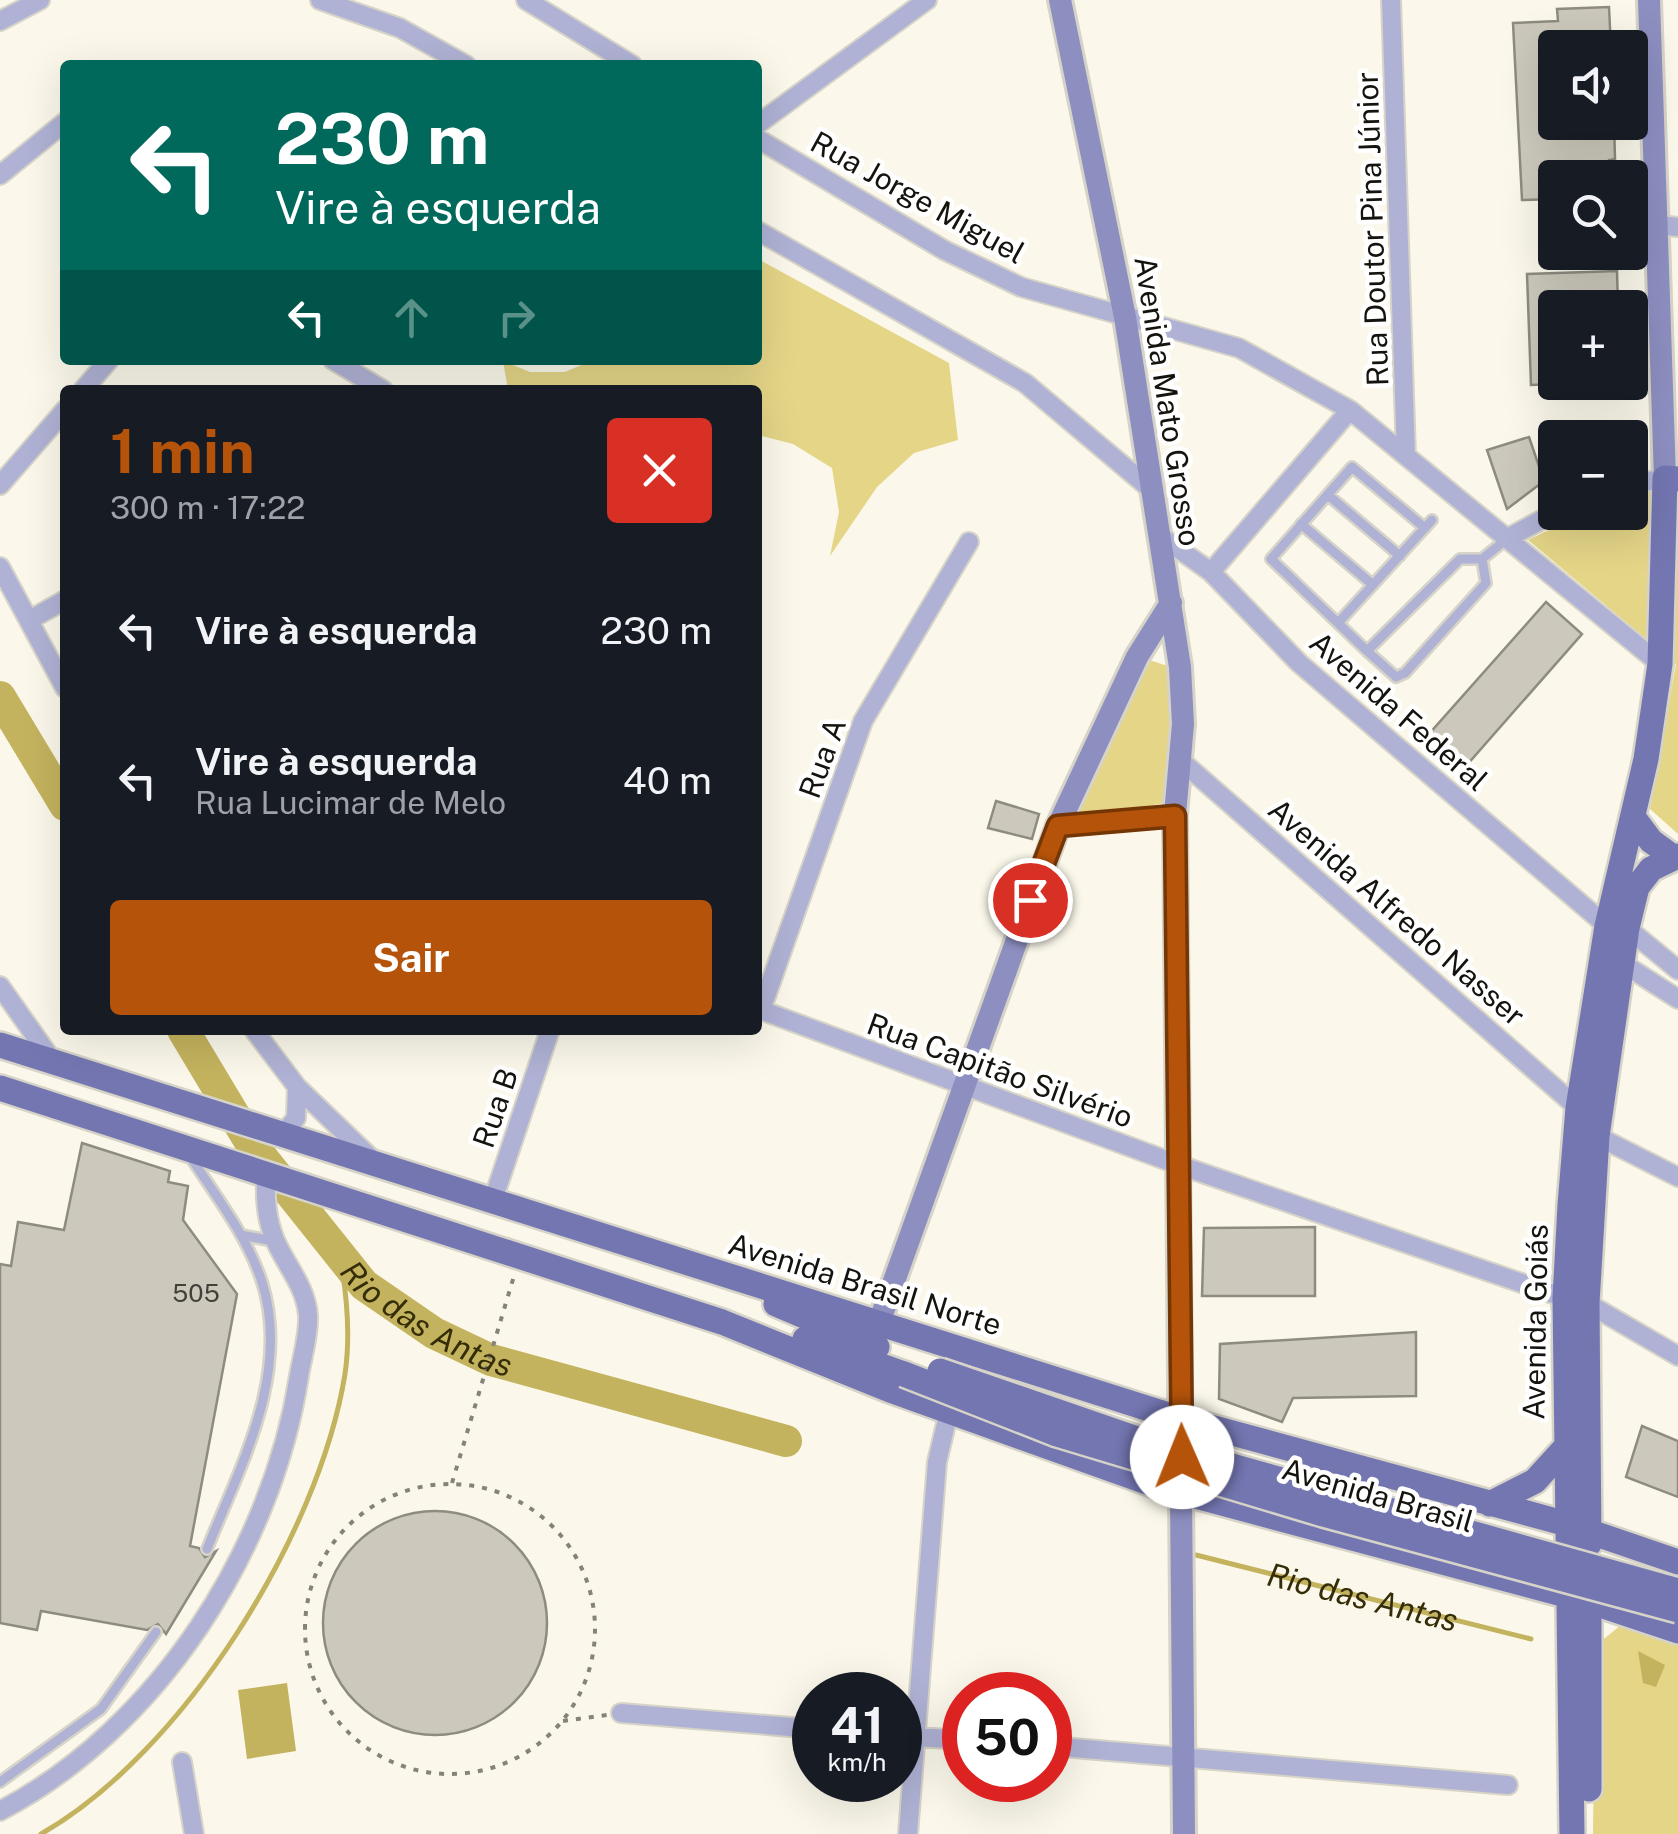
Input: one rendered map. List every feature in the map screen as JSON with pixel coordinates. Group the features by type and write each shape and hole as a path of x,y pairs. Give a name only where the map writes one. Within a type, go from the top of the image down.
{"main road":[{"name":"Avenida Mato Grosso","path":"1060,0 1125,316 1182,705 1175,816 1184,1834"},
{"path":"1650,0 1668,226 1672,478"},
{"name":"Avenida Goiás","path":"1572,1834 1578,1599 1578,1108 1617,927 1660,664 1672,478"},
{"path":"880,1320 1058,826 1137,658 1170,603"},
{"path":"1634,817 1651,841 1676,856"},
{"name":"Avenida Goiás","path":"1578,1527 1566,1448 1576,1300 1622,962 1617,927 1643,878 1676,856"},
{"path":"0,1044 52,1060"},
{"name":"Avenida Brasil Norte","path":"52,1060 492,1204 880,1320 1181,1419 1578,1527 1678,1562"},
{"path":"0,1088 722,1322 948,1411 1183,1494 1578,1599 1678,1630"},
{"name":"Avenida Brasil","path":"748,1283 779,1306 906,1368 1056,1434 1341,1519 1678,1610"},
{"name":"Avenida Brasil","path":"722,1322 809,1340 1146,1442 1678,1591"},
{"path":"1490,1504 1532,1483 1566,1448"},
{"name":"Avenida Goiás","path":"1578,1599 1590,1648 1588,1834"},
{"path":"1590,1648 1609,1622 1636,1616"}],"street":[{"path":"0,21 40,0"},
{"path":"320,0 400,28 457,60"},
{"path":"526,0 624,60"},
{"path":"762,121 927,0"},
{"name":"Rua Doutor Pina Júnior","path":"1390,0 1406,456"},
{"path":"0,176 60,126"},
{"name":"Rua Jorge Miguel","path":"762,140 959,257 1021,287 1240,348 1350,410 1660,664"},
{"path":"762,233 1025,383 1153,491"},
{"path":"87,385 105,365"},
{"path":"341,365 375,385"},
{"path":"1211,572 1350,410"},
{"path":"0,485 60,416"},
{"path":"1508,538 1538,522"},
{"name":"Avenida Federal","path":"1160,535 1211,572 1299,663 1617,927 1678,970"},
{"name":"Rua A","path":"762,1002 864,722 968,542"},
{"path":"0,567 60,678"},
{"path":"31,619 60,603"},
{"name":"Avenida Alfredo Nasser","path":"1179,759 1578,1108"},
{"path":"1058,826 1175,816"},
{"path":"1622,962 1678,999"},
{"path":"0,986 52,1060"},
{"name":"Rua Capitão Silvério","path":"762,1011 1180,1165 1576,1300 1678,1356"},
{"path":"258,1035 296,1087 378,1165"},
{"name":"Rua B","path":"492,1204 548,1035"},
{"path":"276,1134 296,1118 296,1087"},
{"path":"1597,1136 1678,1177"},
{"path":"0,1811 32,1794 102,1736 174,1666 236,1562 269,1492 294,1412 308,1316 301,1288 275,1242 265,1206 266,1174"},
{"path":"915,1672 937,1462 948,1411"},
{"path":"621,1713 792,1727"},
{"path":"1072,1748 1508,1786"},
{"path":"182,1762 194,1834"},
{"path":"908,1802 908,1834"}],"lane":[{"path":"1338,623 1428,524 1355,467 1272,559 1338,623 1367,651 1396,677 1405,674 1486,583 1482,559"},
{"path":"1328,496 1400,556"},
{"path":"1301,524 1372,586"},
{"path":"1367,651 1460,559 1482,559 1508,538"},
{"path":"182,1144 242,1236 264,1290 269,1336 265,1397 207,1549"},
{"path":"242,1236 275,1242"},
{"path":"0,1782 101,1709 156,1632"}],"path":[{"path":"452,1483 519,1257"},
{"path":"452,1483 514,1498 538,1514 570,1548 586,1578 595,1635 586,1680 564,1720 542,1743 486,1771 423,1773 382,1758 340,1726 318,1692 306,1655 306,1606 322,1560 347,1526 370,1507 397,1493 452,1483"},
{"path":"564,1720 621,1713"}],"shaded area":[{"path":"762,261 949,363 958,440 914,453 877,487 830,556 839,512 832,468 793,444 762,436 762,385 507,385 504,365 530,372 565,372 581,365 762,365"},
{"path":"1648,489 1678,491 1678,834 1650,809 1676,664 1528,540 1549,530 1648,530"},
{"path":"1140,657 1177,669 1169,802 1064,823"},
{"path":"1631,1617 1678,1633 1678,1834 1593,1834 1595,1646"},
{"path":"1638,1651 1665,1665 1656,1687 1643,1683"},
{"path":"287,1683 296,1751 247,1759 238,1690"}],"building":[{"path":"1609,7 1610,30 1538,30 1538,140 1614,140 1615,159 1538,160 1538,200 1522,200 1513,23 1558,21 1557,9"},
{"path":"1617,271 1618,290 1538,290 1538,385 1531,385 1527,274"},
{"path":"1529,437 1538,463 1538,486 1507,509 1487,450"},
{"path":"1546,602 1582,634 1466,766 1429,734"},
{"path":"996,801 1039,814 1032,839 988,828"},
{"path":"82,1143 170,1171 168,1182 188,1186 183,1220 237,1294 190,1546 199,1548 205,1557 216,1551 166,1634 158,1624 147,1630 41,1611 37,1630 0,1623 0,1264 11,1266 18,1222 64,1230"},
{"path":"1315,1227 1315,1296 1202,1296 1204,1228"},
{"path":"1416,1332 1416,1396 1293,1398 1282,1422 1219,1399 1220,1344"},
{"path":"1642,1426 1678,1441 1678,1497 1626,1477"},
{"path":"435,1511 478,1520 514,1544 538,1580 547,1623 538,1666 514,1702 478,1726 435,1735 392,1726 356,1702 332,1666 323,1623 332,1580 356,1544 392,1520"}],"waterway":[{"name":"Rio das Antas","path":"0,697 60,797"},
{"name":"Rio das Antas","path":"186,1035 252,1145 364,1285 434,1333 491,1360 786,1441"},
{"path":"41,1834 94,1798 145,1751 193,1695 275,1569 330,1437 345,1374 347,1313 339,1252"},
{"name":"Rio das Antas","path":"1196,1555 1531,1639"}],"route":[{"path":"1030,900 1058,826 1175,816 1182,1457"}]}
